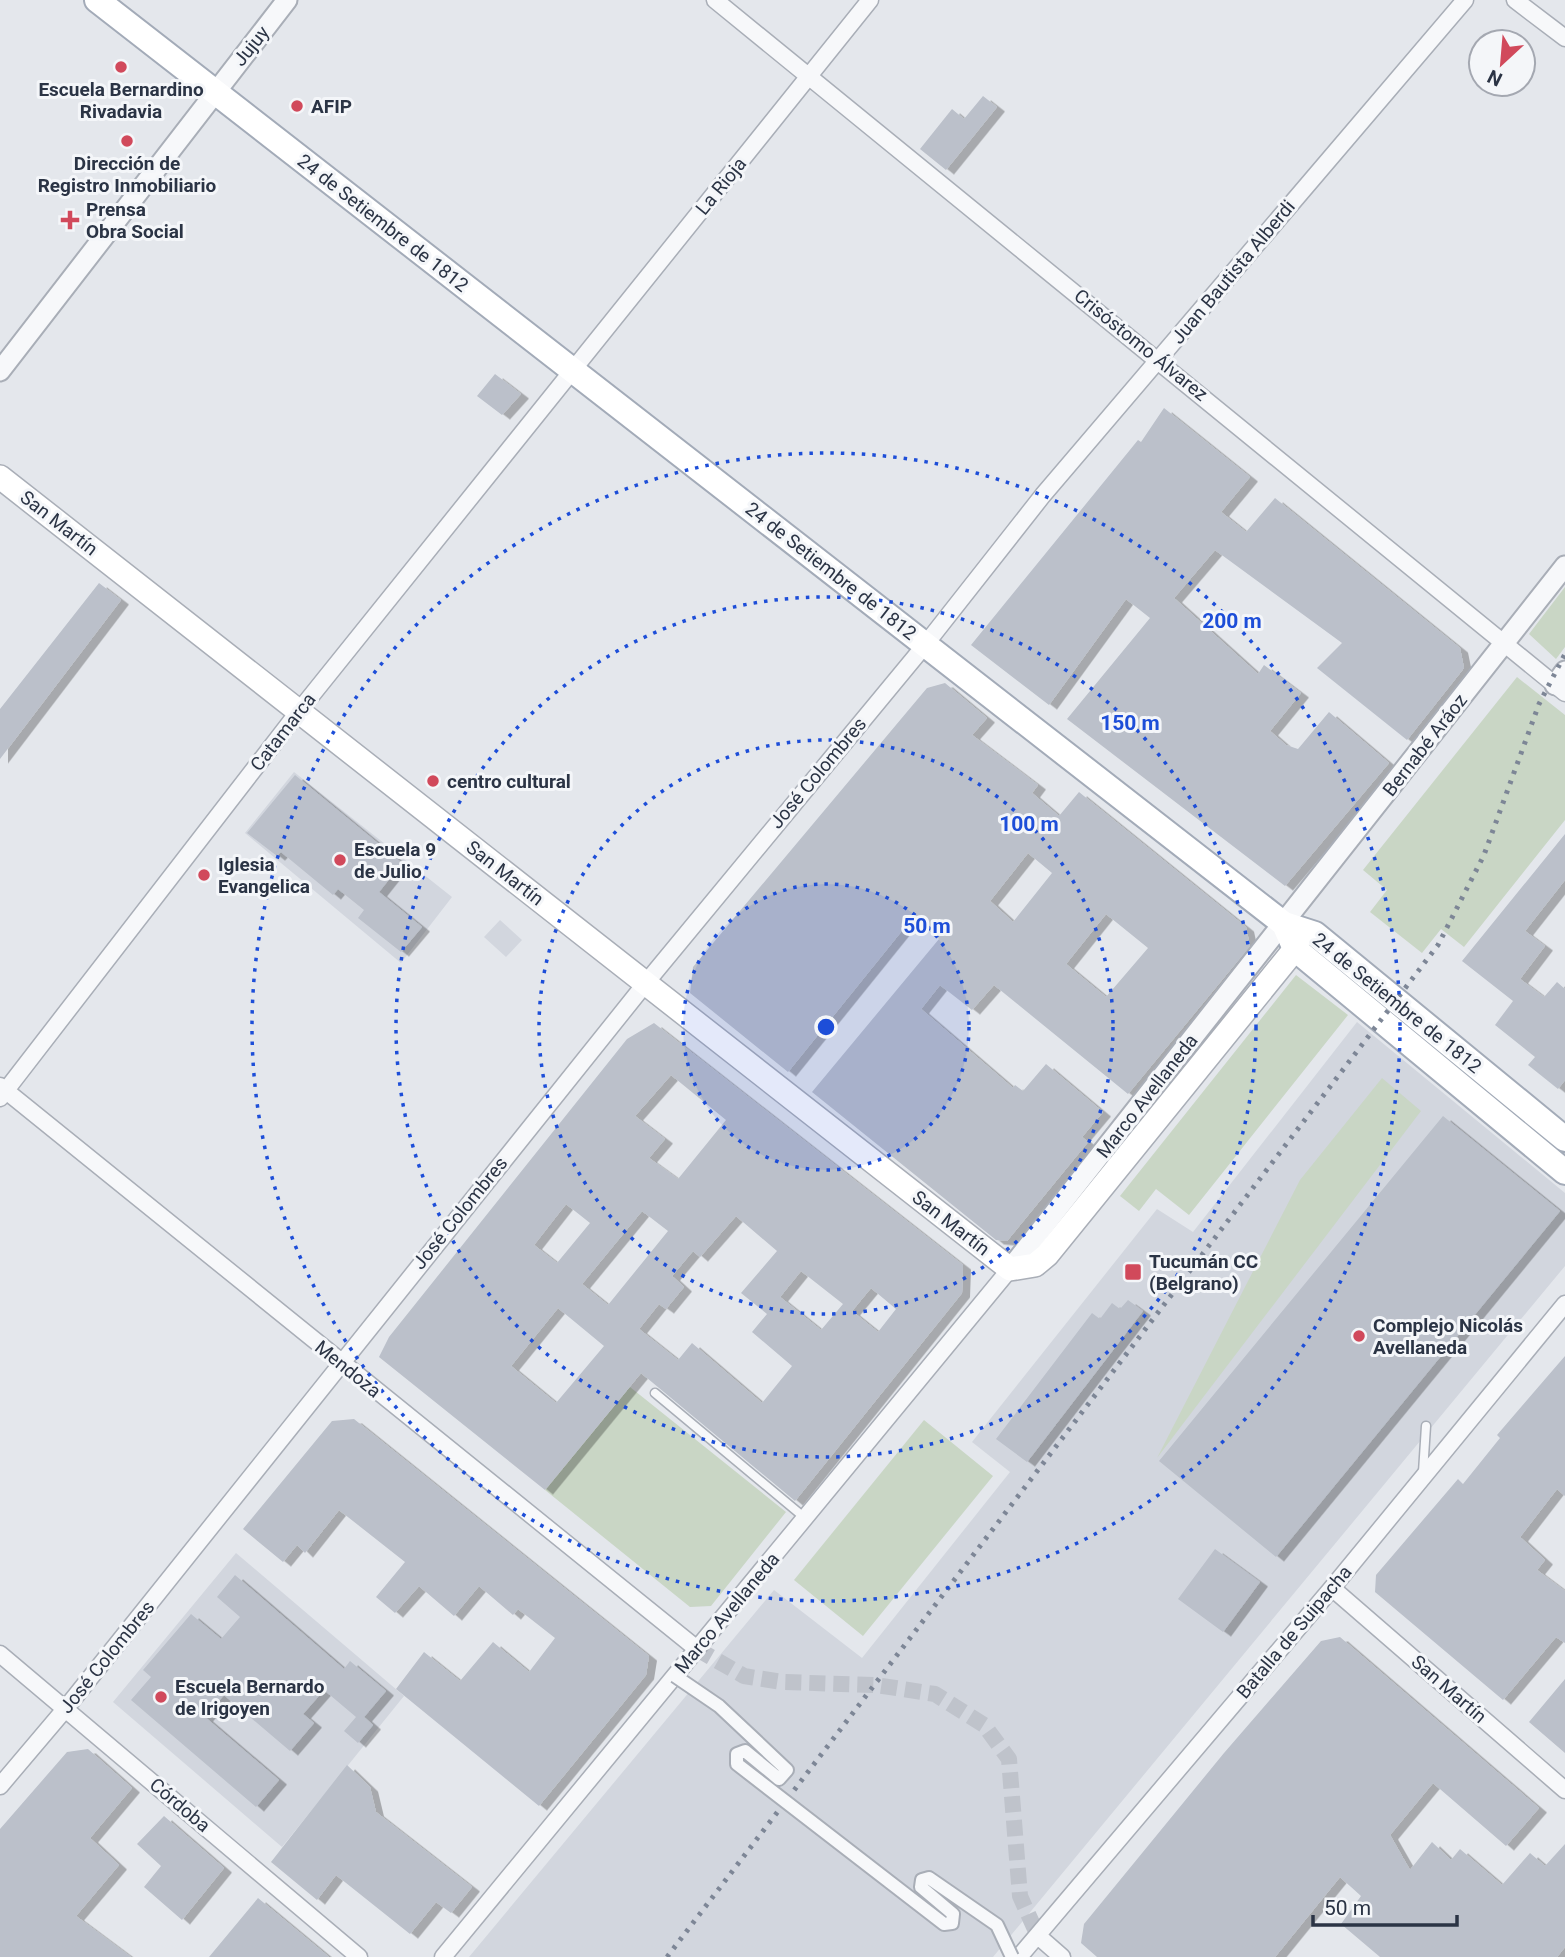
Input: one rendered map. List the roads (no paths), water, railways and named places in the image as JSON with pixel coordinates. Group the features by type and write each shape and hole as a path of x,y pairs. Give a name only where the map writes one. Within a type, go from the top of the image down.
{"main road":[{"name":"24 de Setiembre de 1812","path":"97,0 1284,924 1315,934 1565,1139"},
{"name":"San Martín","path":"0,477 1010,1269"},
{"path":"1284,924 1296,949"},
{"name":"24 de Setiembre de 1812","path":"1296,949 1565,1172"},
{"name":"Marco Avellaneda","path":"1010,1269 1035,1265 1047,1255 1296,949"}],"street":[{"name":"Jujuy","path":"0,371 287,0"},
{"name":"Crisóstomo Álvarez","path":"715,0 1158,359 1504,645 1562,683"},
{"name":"La Rioja","path":"572,370 870,0"},
{"name":"Juan Bautista Alberdi","path":"925,645 1043,495 1465,0"},
{"path":"1516,0 1565,38"},
{"name":"Catamarca","path":"2,1092 299,711 572,370"},
{"name":"Bernabé Aráoz","path":"1284,924 1565,565"},
{"name":"José Colombres","path":"0,1786 66,1708 645,984 925,645"},
{"name":"Marco Avellaneda","path":"443,1957 1010,1269 1284,924"},
{"name":"Mendoza","path":"2,1092 697,1649"},
{"name":"Batalla de Suipacha","path":"1019,1957 1332,1588 1565,1304"},
{"name":"San Martín","path":"1332,1588 1565,1790"},
{"name":"Córdoba","path":"0,1654 359,1957"},
{"path":"675,1676 719,1706 787,1770 779,1779 745,1751 737,1754 737,1763 944,1924 953,1923 953,1914 921,1887 922,1880 929,1878 997,1925 1012,1957"},
{"path":"1038,1936 1062,1957"}],"lane":[{"path":"654,1392 805,1518"},
{"path":"1423,1476 1426,1426"}],"tunnel":[{"path":"697,1649 744,1676 782,1682 876,1685 935,1694 984,1725 1009,1759 1020,1896 1038,1936"}],"railway":[{"path":"667,1957 1438,945 1484,855 1539,704 1565,654"}],"place":[{"name":"Escuela Bernardino Rivadavia","path":"121,67"},
{"name":"AFIP","path":"297,106"},
{"name":"Dirección de Registro Inmobiliario","path":"127,141"},
{"name":"Prensa Obra Social","path":"70,220"},
{"name":"centro cultural","path":"433,781"},
{"name":"Escuela 9 de Julio","path":"340,860"},
{"name":"Iglesia Evangelica","path":"204,875"},
{"name":"Tucumán CC (Belgrano)","path":"1133,1272"},
{"name":"Complejo Nicolás Avellaneda","path":"1359,1336"},
{"name":"Escuela Bernardo de Irigoyen","path":"161,1697"}]}
